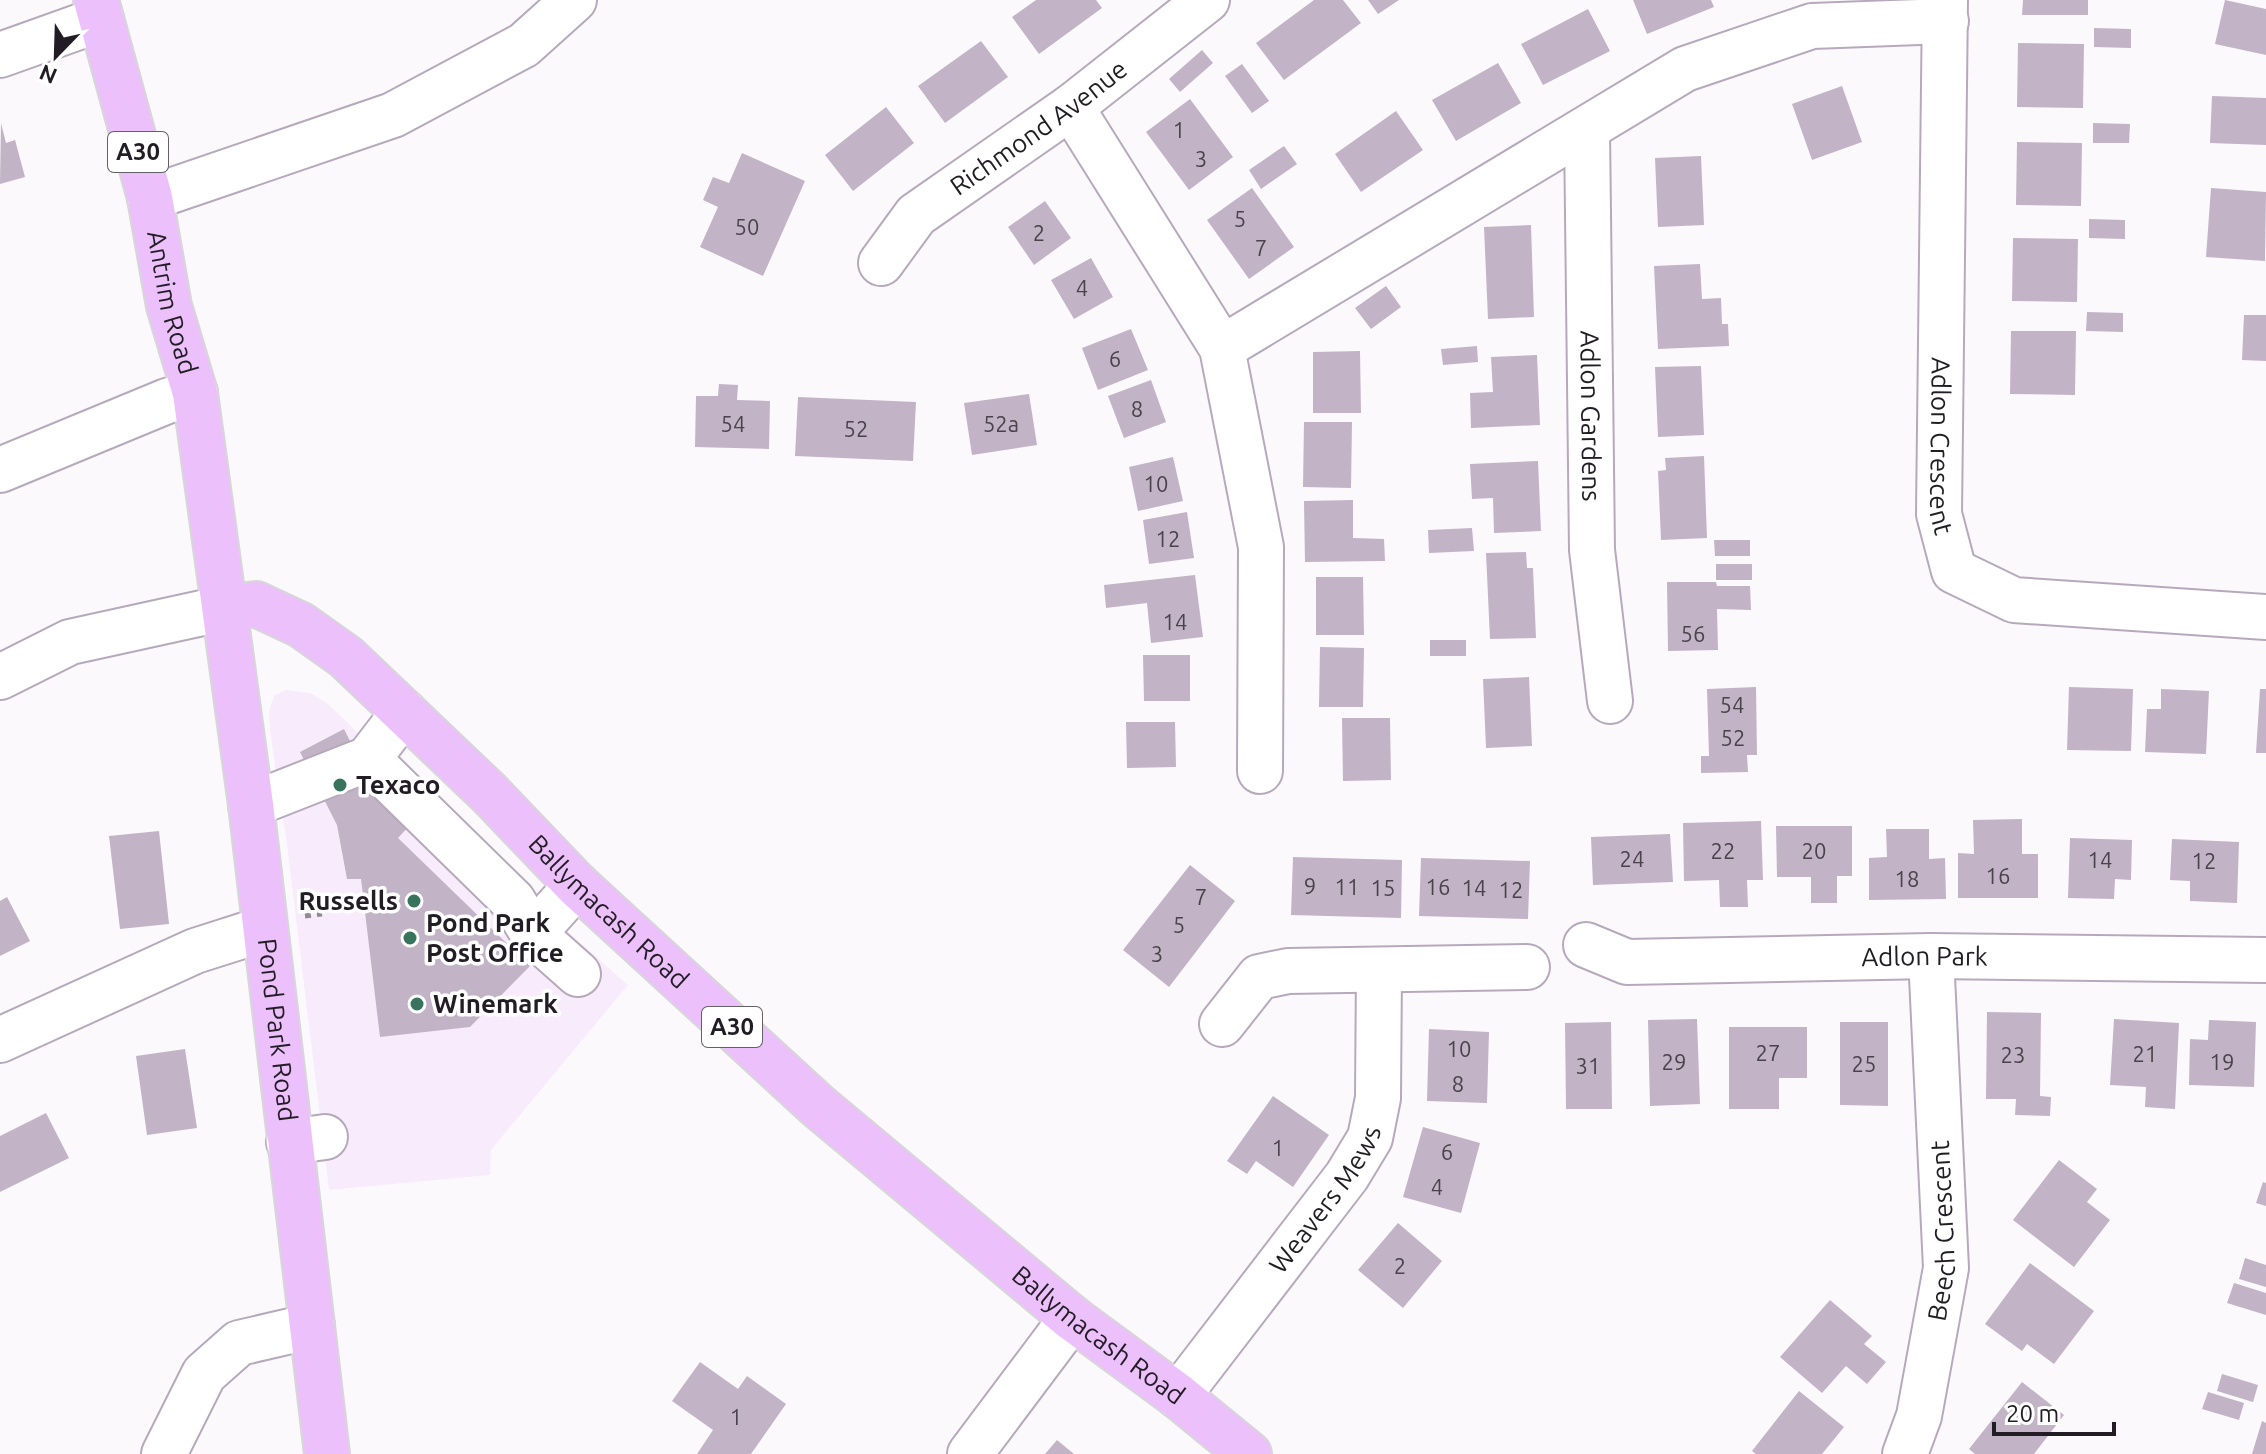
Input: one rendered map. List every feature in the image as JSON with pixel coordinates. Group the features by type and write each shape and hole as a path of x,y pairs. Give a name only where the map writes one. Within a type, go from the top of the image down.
{"main road":[{"name":"Antrim Road","path":"98,9 150,198 169,306 195,393 225,608"},
{"name":"Ballymacash Road","path":"225,608 256,604 301,625 346,657 489,793 577,885 818,1106 1072,1318 1178,1396 1249,1454"},
{"name":"Pond Park Road","path":"225,608 264,929 307,1140 312,1326 327,1454"}],"street":[{"path":"150,198 393,115 524,45 574,0"},
{"name":"Richmond Avenue","path":"881,263 916,215 1071,107 1207,0"},
{"path":"0,55 98,9"},
{"path":"1222,348 1685,69 1812,26 1946,11"},
{"name":"Adlon Crescent","path":"1946,11 1939,514 1954,571 2014,600 2266,617"},
{"path":"1071,107 1222,348 1261,547 1260,771"},
{"name":"Adlon Gardens","path":"1587,130 1592,550 1610,701"},
{"path":"0,470 167,401 195,393"},
{"path":"0,677 70,642 225,608"},
{"path":"251,805 368,759 404,712"},
{"path":"368,759 513,901 533,934 578,974"},
{"path":"533,934 577,885"},
{"path":"0,1040 195,951 264,929"},
{"name":"Adlon Park","path":"1586,945 1627,962 1931,956 2266,960"},
{"name":"Beech Crescent","path":"1905,1454 1919,1416 1946,1268 1931,956"},
{"path":"1222,1024 1259,977 1288,971 1527,967"},
{"name":"Weavers Mews","path":"1178,1396 1347,1176 1370,1138 1378,1098 1379,970"},
{"path":"970,1454 1072,1318"},
{"path":"164,1454 204,1374 239,1343 312,1326"}],"shaded area":[{"path":"286,690 310,693 327,703 526,895 628,985 491,1150 490,1175 329,1190 270,731 272,701 275,695"}],"building":[{"path":"1036,0 1096,0 1102,8 1039,54 1012,17"},
{"path":"1314,0 1343,0 1361,23 1284,80 1256,43"},
{"path":"1368,0 1399,0 1378,14"},
{"path":"1633,0 1711,0 1714,7 1647,34"},
{"path":"2023,0 2088,0 2088,15 2022,15"},
{"path":"2225,0 2266,9 2266,55 2215,44"},
{"path":"1588,9 1610,51 1543,85 1521,44"},
{"path":"2094,28 2131,29 2131,48 2094,47"},
{"path":"981,41 1008,77 945,123 918,86"},
{"path":"2018,43 2084,44 2083,108 2017,107"},
{"path":"1202,50 1213,63 1180,92 1169,79"},
{"path":"1498,63 1521,103 1456,141 1432,100"},
{"path":"1242,64 1269,101 1252,113 1225,76"},
{"path":"1842,86 1862,142 1812,160 1792,104"},
{"path":"2212,96 2266,98 2266,145 2210,143"},
{"path":"1190,99 1233,157 1189,190 1146,132"},
{"path":"886,107 914,143 853,191 825,155"},
{"path":"1396,111 1423,150 1361,192 1335,154"},
{"path":"1,123 6,143 15,140 25,177 0,184"},
{"path":"2093,123 2130,124 2129,143 2093,143"},
{"path":"2017,142 2082,143 2081,206 2016,205"},
{"path":"1284,146 1297,164 1261,189 1249,170"},
{"path":"742,153 805,181 763,276 700,247 718,207 703,200 713,177 729,183"},
{"path":"1701,156 1704,225 1658,227 1655,158"},
{"path":"1252,188 1294,247 1249,279 1207,220"},
{"path":"2211,188 2266,192 2265,261 2206,257"},
{"path":"1045,201 1071,238 1034,265 1008,227"},
{"path":"2089,219 2125,220 2125,239 2089,238"},
{"path":"1531,225 1534,317 1488,319 1484,227"},
{"path":"2013,238 2078,239 2077,302 2012,301"},
{"path":"1091,258 1113,297 1074,319 1051,280"},
{"path":"1700,264 1702,299 1721,298 1722,324 1728,324 1729,346 1658,349 1654,266"},
{"path":"1386,286 1401,307 1371,329 1355,308"},
{"path":"2087,312 2123,313 2123,332 2086,331"},
{"path":"2244,315 2266,315 2266,361 2242,360"},
{"path":"1131,329 1148,370 1098,390 1082,348"},
{"path":"2011,331 2076,331 2075,395 2010,394"},
{"path":"1477,346 1478,362 1443,365 1441,349"},
{"path":"1360,351 1361,413 1313,413 1313,352"},
{"path":"1537,355 1540,425 1471,428 1470,393 1493,392 1491,357"},
{"path":"1701,366 1704,435 1658,437 1655,367"},
{"path":"1151,380 1166,422 1124,438 1108,396"},
{"path":"719,384 738,385 737,400 770,401 769,449 695,447 696,396 718,396"},
{"path":"1029,394 1037,445 972,455 964,403"},
{"path":"798,397 916,402 913,461 795,456"},
{"path":"1304,422 1352,422 1351,488 1303,487"},
{"path":"1704,456 1707,538 1661,540 1658,471 1666,470 1665,458"},
{"path":"1173,457 1183,501 1138,511 1129,467"},
{"path":"1538,461 1541,531 1494,533 1493,498 1472,499 1470,464"},
{"path":"1353,500 1353,538 1384,539 1385,561 1305,562 1304,501"},
{"path":"1187,512 1194,558 1149,564 1143,520"},
{"path":"1472,528 1474,551 1429,553 1428,530"},
{"path":"1714,540 1750,540 1750,556 1715,556"},
{"path":"1526,552 1527,568 1533,568 1536,638 1490,639 1486,553"},
{"path":"1716,564 1752,564 1752,580 1716,580"},
{"path":"1195,575 1203,637 1151,643 1147,603 1106,608 1104,585"},
{"path":"1316,577 1363,577 1364,635 1316,635"},
{"path":"1667,582 1750,586 1751,610 1717,609 1718,650 1668,651"},
{"path":"1430,640 1466,640 1466,656 1430,656"},
{"path":"1320,647 1364,648 1363,707 1319,707"},
{"path":"1143,655 1190,655 1190,701 1144,701"},
{"path":"1529,677 1532,746 1486,748 1483,679"},
{"path":"1756,687 1757,755 1747,755 1748,772 1701,773 1701,756 1709,756 1707,689"},
{"path":"2069,687 2133,689 2131,751 2067,750"},
{"path":"2161,689 2209,691 2206,754 2145,752 2147,709 2161,709"},
{"path":"2260,689 2266,689 2266,753 2256,753"},
{"path":"1342,718 1390,718 1391,780 1343,781"},
{"path":"1126,722 1175,722 1176,767 1127,768"},
{"path":"344,729 381,803 409,826 398,838 530,966 470,1027 380,1037 361,879 347,879 337,825 300,752"},
{"path":"2022,819 2022,854 2038,854 2038,898 1958,898 1958,853 1974,854 1973,820"},
{"path":"1761,821 1763,880 1747,880 1748,907 1720,907 1719,880 1684,881 1683,823"},
{"path":"1776,826 1852,826 1852,876 1837,876 1837,903 1811,903 1811,877 1777,877"},
{"path":"1886,829 1929,829 1929,859 1945,858 1946,899 1869,900 1869,858 1887,857"},
{"path":"159,831 169,924 120,929 109,836"},
{"path":"1670,834 1673,882 1593,885 1591,837"},
{"path":"2070,838 2132,840 2131,880 2115,879 2114,899 2068,898"},
{"path":"2172,839 2239,842 2237,903 2190,901 2190,881 2170,880"},
{"path":"1293,857 1402,860 1401,918 1291,915"},
{"path":"1421,858 1530,861 1528,919 1419,916"},
{"path":"1190,865 1235,901 1169,987 1123,950"},
{"path":"7,897 30,941 0,956 0,901"},
{"path":"1987,1012 2041,1013 2040,1096 2051,1097 2050,1116 2015,1115 2016,1099 1986,1099"},
{"path":"1697,1019 1700,1104 1650,1106 1648,1020"},
{"path":"2114,1019 2179,1023 2175,1109 2145,1107 2146,1087 2110,1085"},
{"path":"2209,1020 2256,1022 2254,1087 2189,1085 2190,1039 2208,1040"},
{"path":"1611,1022 1612,1109 1566,1109 1565,1023"},
{"path":"1840,1022 1888,1022 1888,1106 1840,1105"},
{"path":"1729,1027 1807,1027 1807,1078 1779,1078 1779,1109 1729,1109"},
{"path":"1429,1029 1489,1032 1487,1103 1427,1101"},
{"path":"185,1049 197,1128 147,1135 136,1056"},
{"path":"1273,1096 1329,1135 1293,1187 1256,1161 1247,1174 1227,1161"},
{"path":"46,1113 69,1158 0,1192 0,1136"},
{"path":"1423,1127 1480,1143 1461,1213 1403,1197"},
{"path":"2059,1160 2097,1189 2087,1202 2110,1220 2074,1267 2013,1220"},
{"path":"2263,1182 2266,1183 2266,1206 2256,1203"},
{"path":"1398,1223 1442,1261 1403,1308 1358,1270"},
{"path":"2245,1258 2266,1265 2266,1287 2239,1279"},
{"path":"2030,1263 2094,1311 2054,1364 2027,1344 2022,1351 1985,1324"},
{"path":"2234,1283 2266,1293 2266,1315 2227,1303"},
{"path":"1830,1300 1872,1336 1864,1344 1886,1362 1867,1384 1846,1366 1822,1393 1780,1357"},
{"path":"700,1362 738,1389 747,1376 786,1404 751,1454 697,1454 713,1430 672,1401"},
{"path":"2222,1374 2258,1385 2253,1402 2217,1391"},
{"path":"2022,1382 2064,1415 2034,1454 1975,1454 1969,1449"},
{"path":"1799,1391 1844,1427 1822,1454 1756,1454 1752,1451"},
{"path":"2208,1392 2244,1403 2239,1420 2202,1409"},
{"path":"2262,1421 2266,1423 2266,1454 2252,1454"},
{"path":"1057,1440 1074,1454 1045,1454"}],"place":[{"name":"Texaco","path":"340,785"},
{"name":"Russells","path":"414,901"},
{"name":"Pond Park Post Office","path":"410,938"},
{"name":"Winemark","path":"417,1004"}]}
